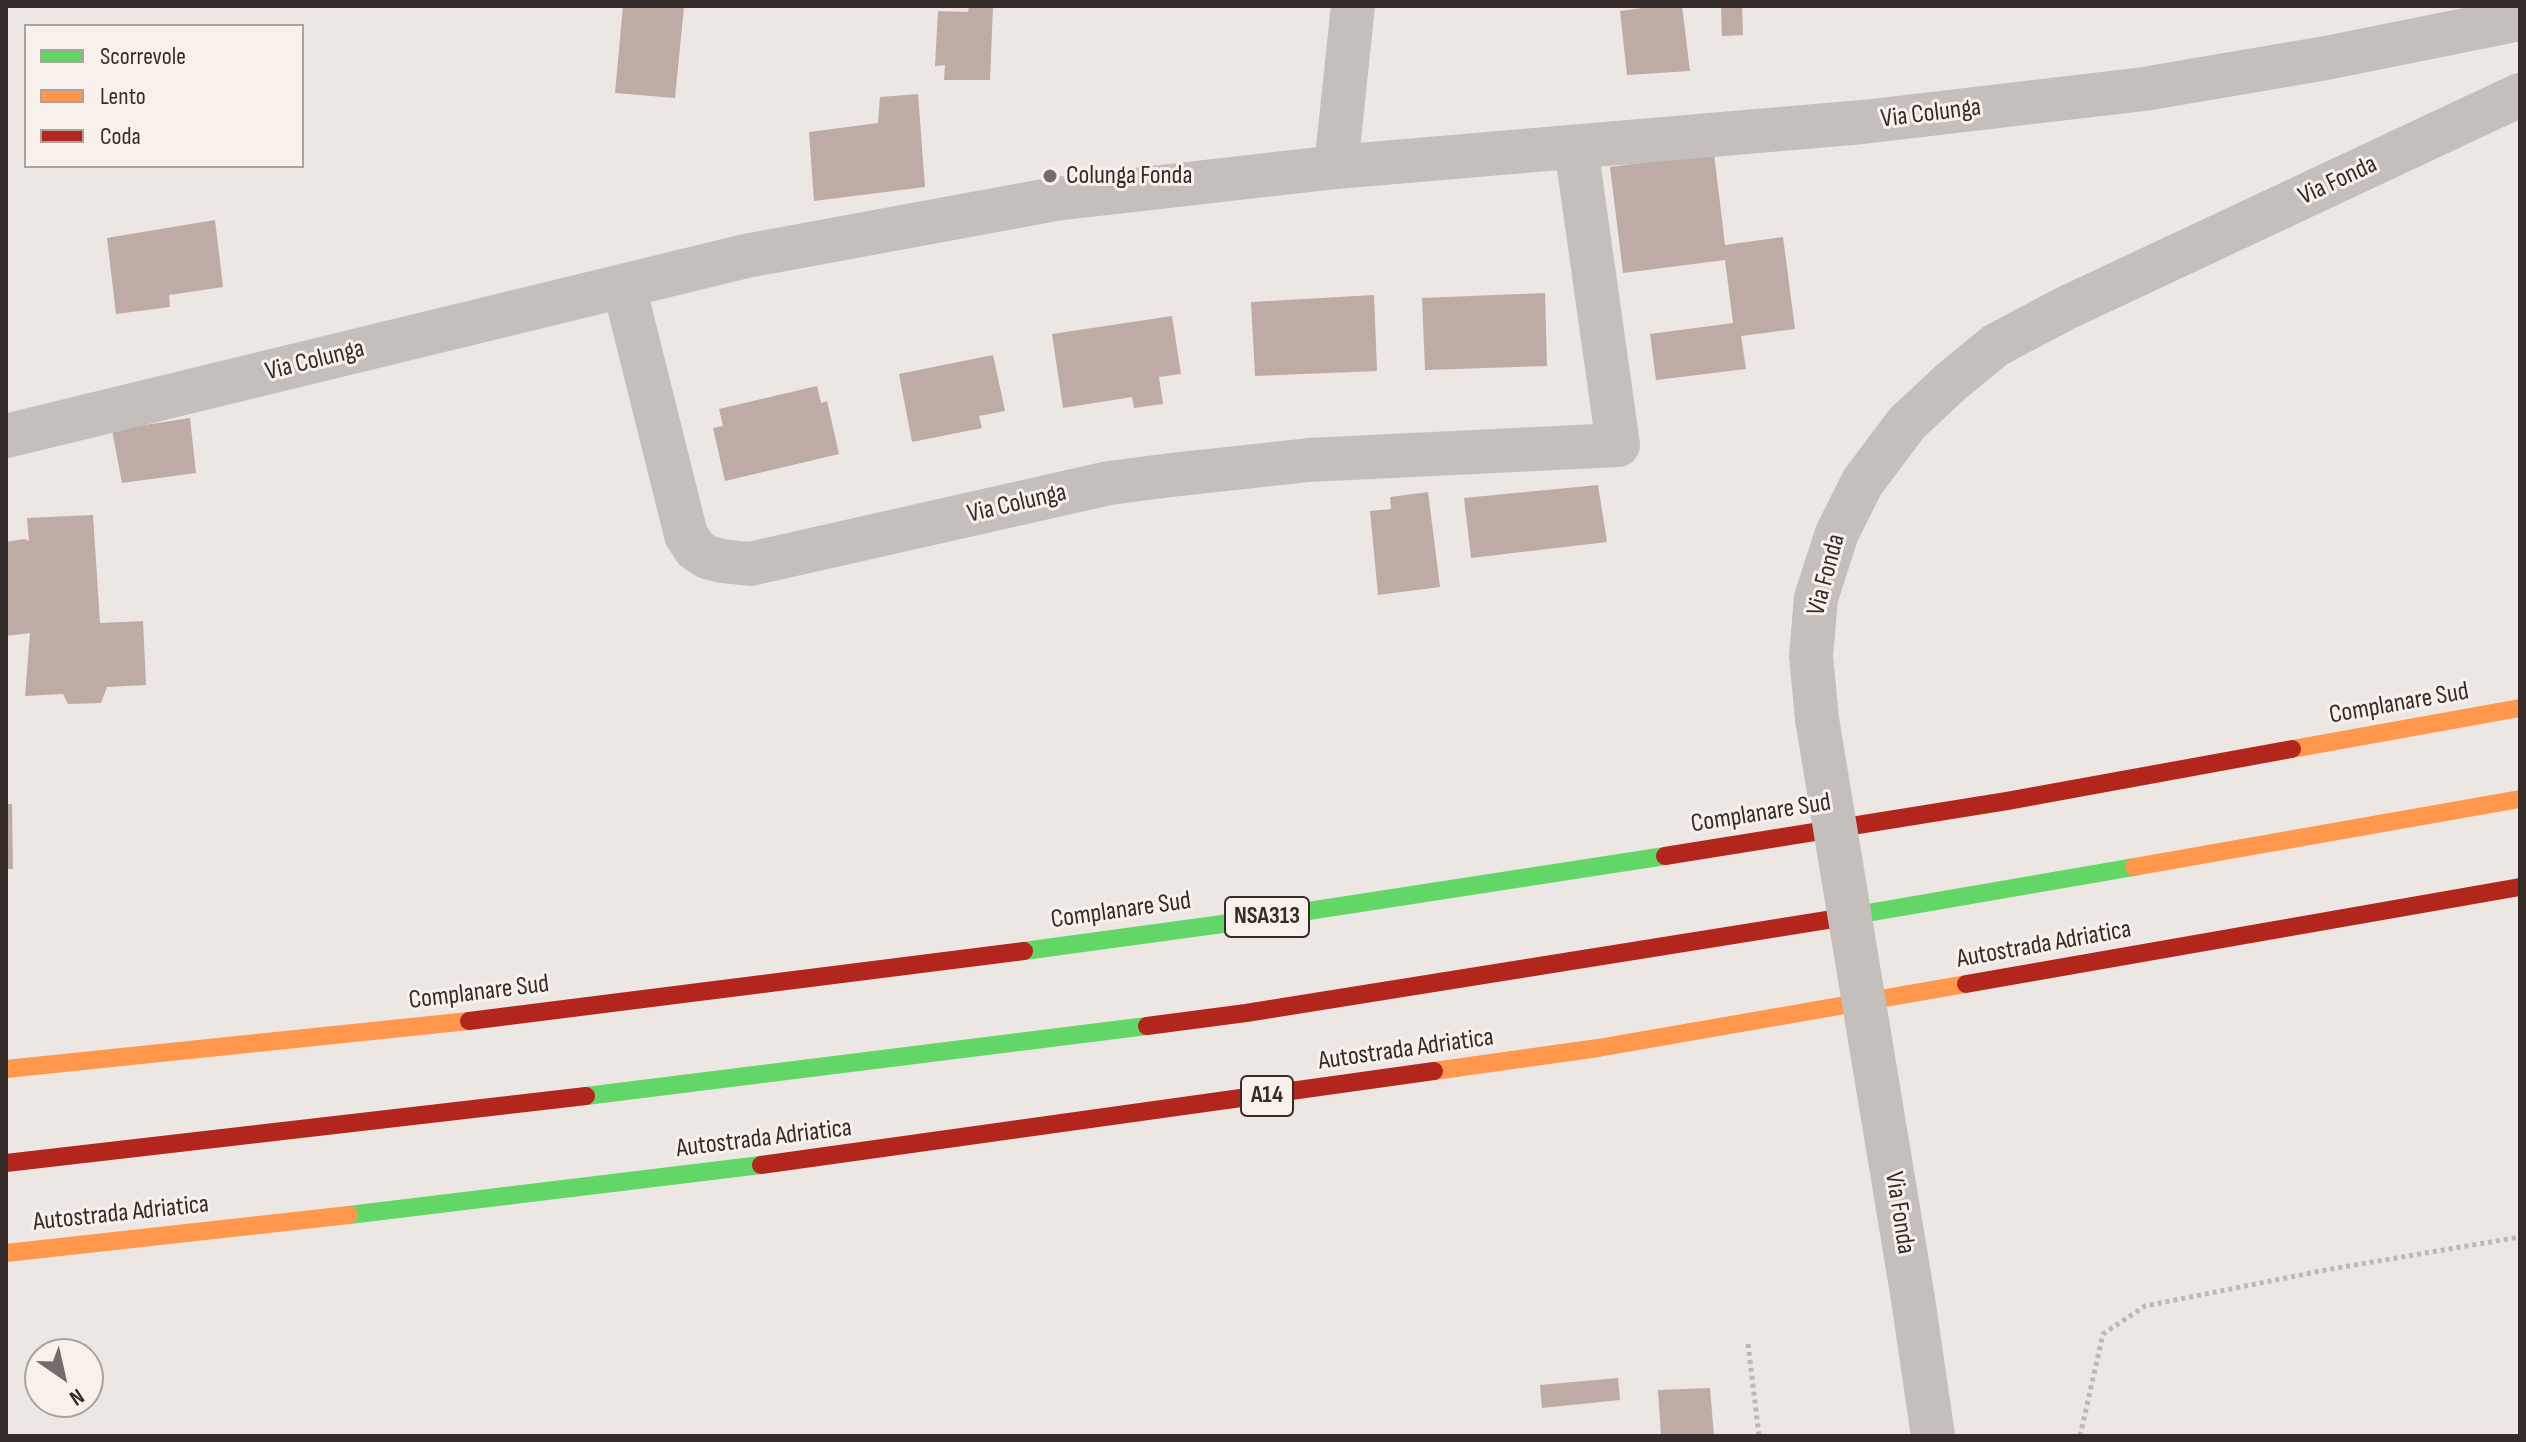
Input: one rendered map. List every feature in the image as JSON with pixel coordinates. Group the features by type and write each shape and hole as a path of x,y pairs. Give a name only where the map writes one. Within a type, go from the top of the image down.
{"highway":[{"name":"Complanare Sud","path":"6,1069 424,1026 841,976 1253,920 2007,801 2520,708"},
{"path":"6,1163 415,1118 1246,1013 1598,958 2520,799"},
{"name":"Autostrada Adriatica","path":"6,1253 851,1154 1598,1048 2520,887"}],"street":[{"path":"1336,167 1353,6"},
{"name":"Via Colunga","path":"6,436 746,256 1055,199 1336,167 1863,122 2144,89 2326,58 2520,19"},
{"name":"Via Fonda","path":"1933,1436 1817,719 1811,656 1816,598 1837,533 1862,483 1907,423 1996,345 2066,308 2520,95"},
{"name":"Via Colunga","path":"624,286 686,535 695,549 707,557 722,561 750,564 1109,483 1309,460 1618,445 1576,147"}],"path":[{"path":"2080,1436 2103,1334 2145,1306 2331,1269 2520,1237"},
{"path":"1748,1344 1759,1436"}],"building":[{"path":"623,6 684,7 675,98 615,93"},
{"path":"969,6 993,6 990,80 944,80 945,65 935,66 938,11 968,12"},
{"path":"1682,6 1690,71 1627,75 1620,11"},
{"path":"1721,6 1742,6 1743,35 1722,36"},
{"path":"918,94 925,187 814,201 809,132 878,123 880,97"},
{"path":"1714,153 1725,245 1783,237 1795,329 1741,336 1746,369 1656,380 1650,334 1733,323 1725,260 1623,273 1610,167"},
{"path":"215,220 223,287 169,295 170,307 116,314 107,238"},
{"path":"1545,293 1547,366 1425,370 1422,298"},
{"path":"1374,295 1377,371 1255,376 1251,302"},
{"path":"1172,316 1181,374 1159,377 1163,404 1134,408 1132,397 1063,408 1052,334"},
{"path":"993,355 1005,411 979,416 982,428 912,442 899,374"},
{"path":"817,386 821,403 827,401 839,454 725,481 713,428 723,426 719,409"},
{"path":"190,418 196,473 122,483 112,430"},
{"path":"1598,485 1607,542 1471,558 1464,498"},
{"path":"1428,492 1440,587 1378,595 1370,511 1391,509 1390,497"},
{"path":"93,515 100,623 143,621 146,685 107,687 101,703 68,704 63,694 25,696 30,633 6,636 6,542 29,541 27,518"},
{"path":"6,804 12,804 13,869 6,869"},
{"path":"1618,1378 1620,1400 1542,1408 1540,1385"},
{"path":"1710,1388 1714,1436 1661,1436 1658,1390"}],"traffic: fast":[{"path":"1024,951 1237,922 1665,856"},
{"path":"1827,920 2134,867"},
{"path":"586,1096 1147,1026"},
{"path":"349,1215 761,1165"}],"traffic: slow":[{"path":"2292,749 2520,708"},
{"path":"2134,867 2520,799"},
{"path":"1434,1071 1598,1048 1966,984"},
{"path":"6,1069 469,1021"},
{"path":"6,1253 349,1215"}],"traffic: jam":[{"path":"1665,856 2007,801 2292,749"},
{"path":"1966,984 2520,887"},
{"path":"1147,1026 1246,1013 1827,920"},
{"path":"469,1021 1024,951"},
{"path":"761,1165 1434,1071"},
{"path":"6,1163 586,1096"}],"place":[{"name":"Colunga Fonda","path":"1050,176"}]}
